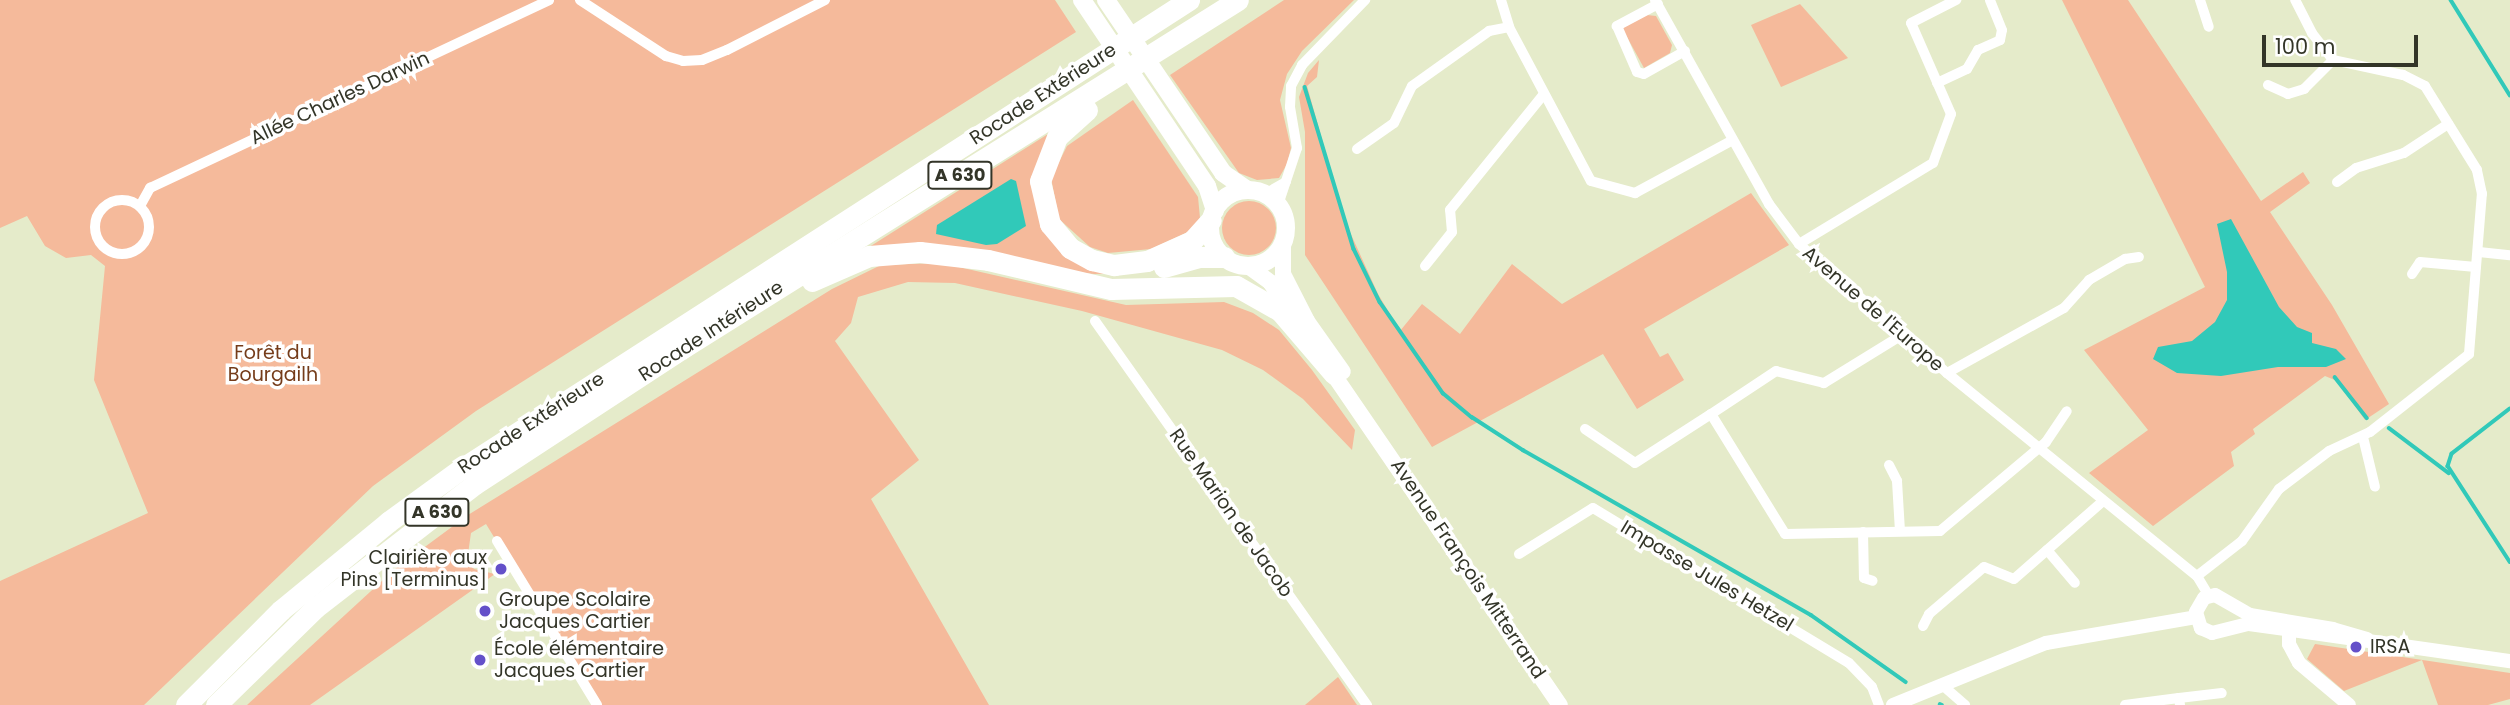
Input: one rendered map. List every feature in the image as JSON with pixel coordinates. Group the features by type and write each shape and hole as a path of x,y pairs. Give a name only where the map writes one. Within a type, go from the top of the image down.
{"highway":[{"path":"1111,50 1166,0"},
{"name":"Rocade Extérieure","path":"186,705 281,610 388,522 461,469 1189,0"},
{"path":"1213,216 1192,241 1161,257 1114,265 1092,260 1070,248 1050,224 1040,181 1048,152 1068,125 1238,0"},
{"name":"Rocade Intérieure","path":"216,705 315,608 401,538 536,442 1238,0"},
{"path":"681,349 702,347 828,271 869,256 951,255 1130,291 1214,284 1236,286 1280,311 1334,374"},
{"path":"1087,281 1127,279 1198,257 1224,257"}],"main road":[{"path":"1082,0 1208,186 1213,216 1213,240 1224,257"},
{"path":"1108,3 1223,173 1263,196"},
{"path":"1213,216 1228,196 1263,196"},
{"name":"Avenue François Mitterrand","path":"1263,196 1285,219 1283,274 1380,439"},
{"path":"1248,266 1269,260 1283,244"},
{"name":"Avenue François Mitterrand","path":"1224,257 1248,266 1270,282 1560,703"}],"street":[{"name":"Allée Charles Darwin","path":"140,206 150,188 550,0"},
{"path":"580,0 666,56 683,61 702,60 727,50 825,0"},
{"path":"1263,196 1286,182 1297,148 1290,107 1291,86 1302,65 1365,0"},
{"path":"1501,0 1509,27 1591,181 1613,190 1635,193 1733,140"},
{"path":"1799,244 1933,163 1951,114 1911,23 1956,0"},
{"path":"1937,83 1967,69 1978,50 2000,40 2002,30 1990,0"},
{"path":"2200,0 2209,27"},
{"path":"2197,576 2242,541 2279,489 2329,451 2363,436 2469,354 2482,194 2477,170 2426,86 2403,75 2333,60 2295,0"},
{"path":"1656,2 1618,26 1637,72 1644,74 1685,51"},
{"name":"Avenue de l'Europe","path":"1656,2 1769,205 1799,244 1947,373 2197,576 2209,596"},
{"path":"1357,149 1394,123 1412,86 1489,31 1509,27"},
{"path":"2268,85 2288,94 2304,89 2333,60"},
{"path":"1425,266 1452,232 1450,211 1544,93"},
{"path":"2337,182 2356,168 2404,153 2448,124"},
{"path":"1263,196 1286,182"},
{"path":"120,200 140,206 149,222 144,244 127,254 108,250 95,225 103,208 120,200"},
{"path":"2479,252 2510,255"},
{"path":"1947,373 2064,307 2089,280 2125,259 2138,257"},
{"path":"2412,274 2420,262 2476,267"},
{"name":"Rue Marion de Jacob","path":"1095,321 1367,705"},
{"path":"1585,429 1636,463 1776,371 1824,383 1902,335"},
{"path":"1711,414 1785,534 1940,531 2046,442 2067,411"},
{"path":"2363,436 2375,487"},
{"path":"1889,465 1897,481 1900,531"},
{"path":"1923,626 1930,614 1984,567 2014,579 2103,501"},
{"name":"Impasse Jules Hetzel","path":"1519,554 1593,508 1849,663 1872,687 1880,705"},
{"path":"1863,532 1864,578 1873,581"},
{"path":"497,541 597,705"},
{"path":"2048,550 2075,583"},
{"path":"2367,639 2250,615 2221,596 2209,596 2200,602 2196,617 2201,628 2212,633 2249,624 2510,661"},
{"path":"2228,627 2234,616 2231,604"},
{"path":"1893,705 2046,643 2196,617"},
{"path":"2270,618 2289,631 2292,654 2299,663 2348,704"},
{"path":"1941,684 1965,705"},
{"path":"2125,705 2179,701 2222,693"}],"green space":[{"name":"Forêt du Bourgailh","path":"0,0 1055,0 1076,32 476,411 373,486 144,705 0,705 0,581 148,513 94,380 105,266 91,255 66,258 45,246 27,216 0,228"},
{"path":"1284,0 1354,0 1302,51 1287,74 1280,100 1291,148 1287,164 1279,178 1257,180 1239,173 1170,75"},
{"path":"2062,0 2128,0 2261,201 2303,172 2310,183 2270,212 2332,305 2389,404 2365,420 2337,381 2325,376 2253,429 2255,434 2231,452 2234,466 2153,526 2089,473 2148,430 2084,350 2205,287"},
{"path":"1800,4 1848,58 1781,87 1751,25"},
{"path":"1647,15 1656,16 1672,45 1670,53 1644,68 1622,28"},
{"path":"1319,60 1317,77 1307,86 1345,221 1378,294 1400,331 1422,304 1460,334 1512,264 1562,304 1751,193 1789,245 1644,329 1660,357 1668,353 1684,380 1637,409 1603,354 1432,447 1305,255 1305,132 1299,97 1308,73"},
{"path":"1133,100 1198,197 1200,218 1190,231 1151,249 1108,253 1090,247 1059,219 1051,178 1067,146"},
{"path":"1056,129 1040,218 1130,273 1094,274 866,249"},
{"path":"1254,201 1264,205 1272,213 1276,228 1272,243 1264,251 1244,255 1234,251 1226,243 1222,223 1226,213 1234,205"},
{"path":"941,263 1126,305 1224,302 1253,313 1279,330 1312,370 1355,430 1352,450 1303,399 1263,370 1222,350 1082,311 955,283 908,282 858,297 851,323 835,341 919,460 871,499 989,705 597,705 486,524 471,533 467,561 474,569 495,574 310,705 247,705 395,569 468,515 832,289 881,265"},
{"path":"2315,644 2510,673 2510,699 2488,705 2438,705 2422,660 2344,691 2307,659"},
{"path":"1338,677 1357,705 1305,705"}],"water":[{"path":"1011,179 1016,181 1026,226 997,244 986,245 936,234 937,225"},
{"path":"2231,219 2279,307 2297,327 2312,333 2312,343 2336,349 2346,359 2326,367 2278,367 2221,376 2177,373 2153,359 2158,347 2192,341 2215,322 2227,300 2227,272 2217,224"}],"waterway":[{"path":"2451,0 2510,95"},
{"path":"1305,87 1354,249 1380,302 1443,393 1472,417 1523,450 1811,615 1906,682"},
{"path":"2335,377 2367,418"},
{"path":"2510,409 2452,454 2448,466 2510,562"},
{"path":"2389,428 2449,473"}],"place":[{"name":"Clairière aux Pins [Terminus]","path":"501,569"},
{"name":"Groupe Scolaire Jacques Cartier","path":"485,611"},
{"name":"IRSA","path":"2356,647"},
{"name":"École élémentaire Jacques Cartier","path":"480,660"}]}
